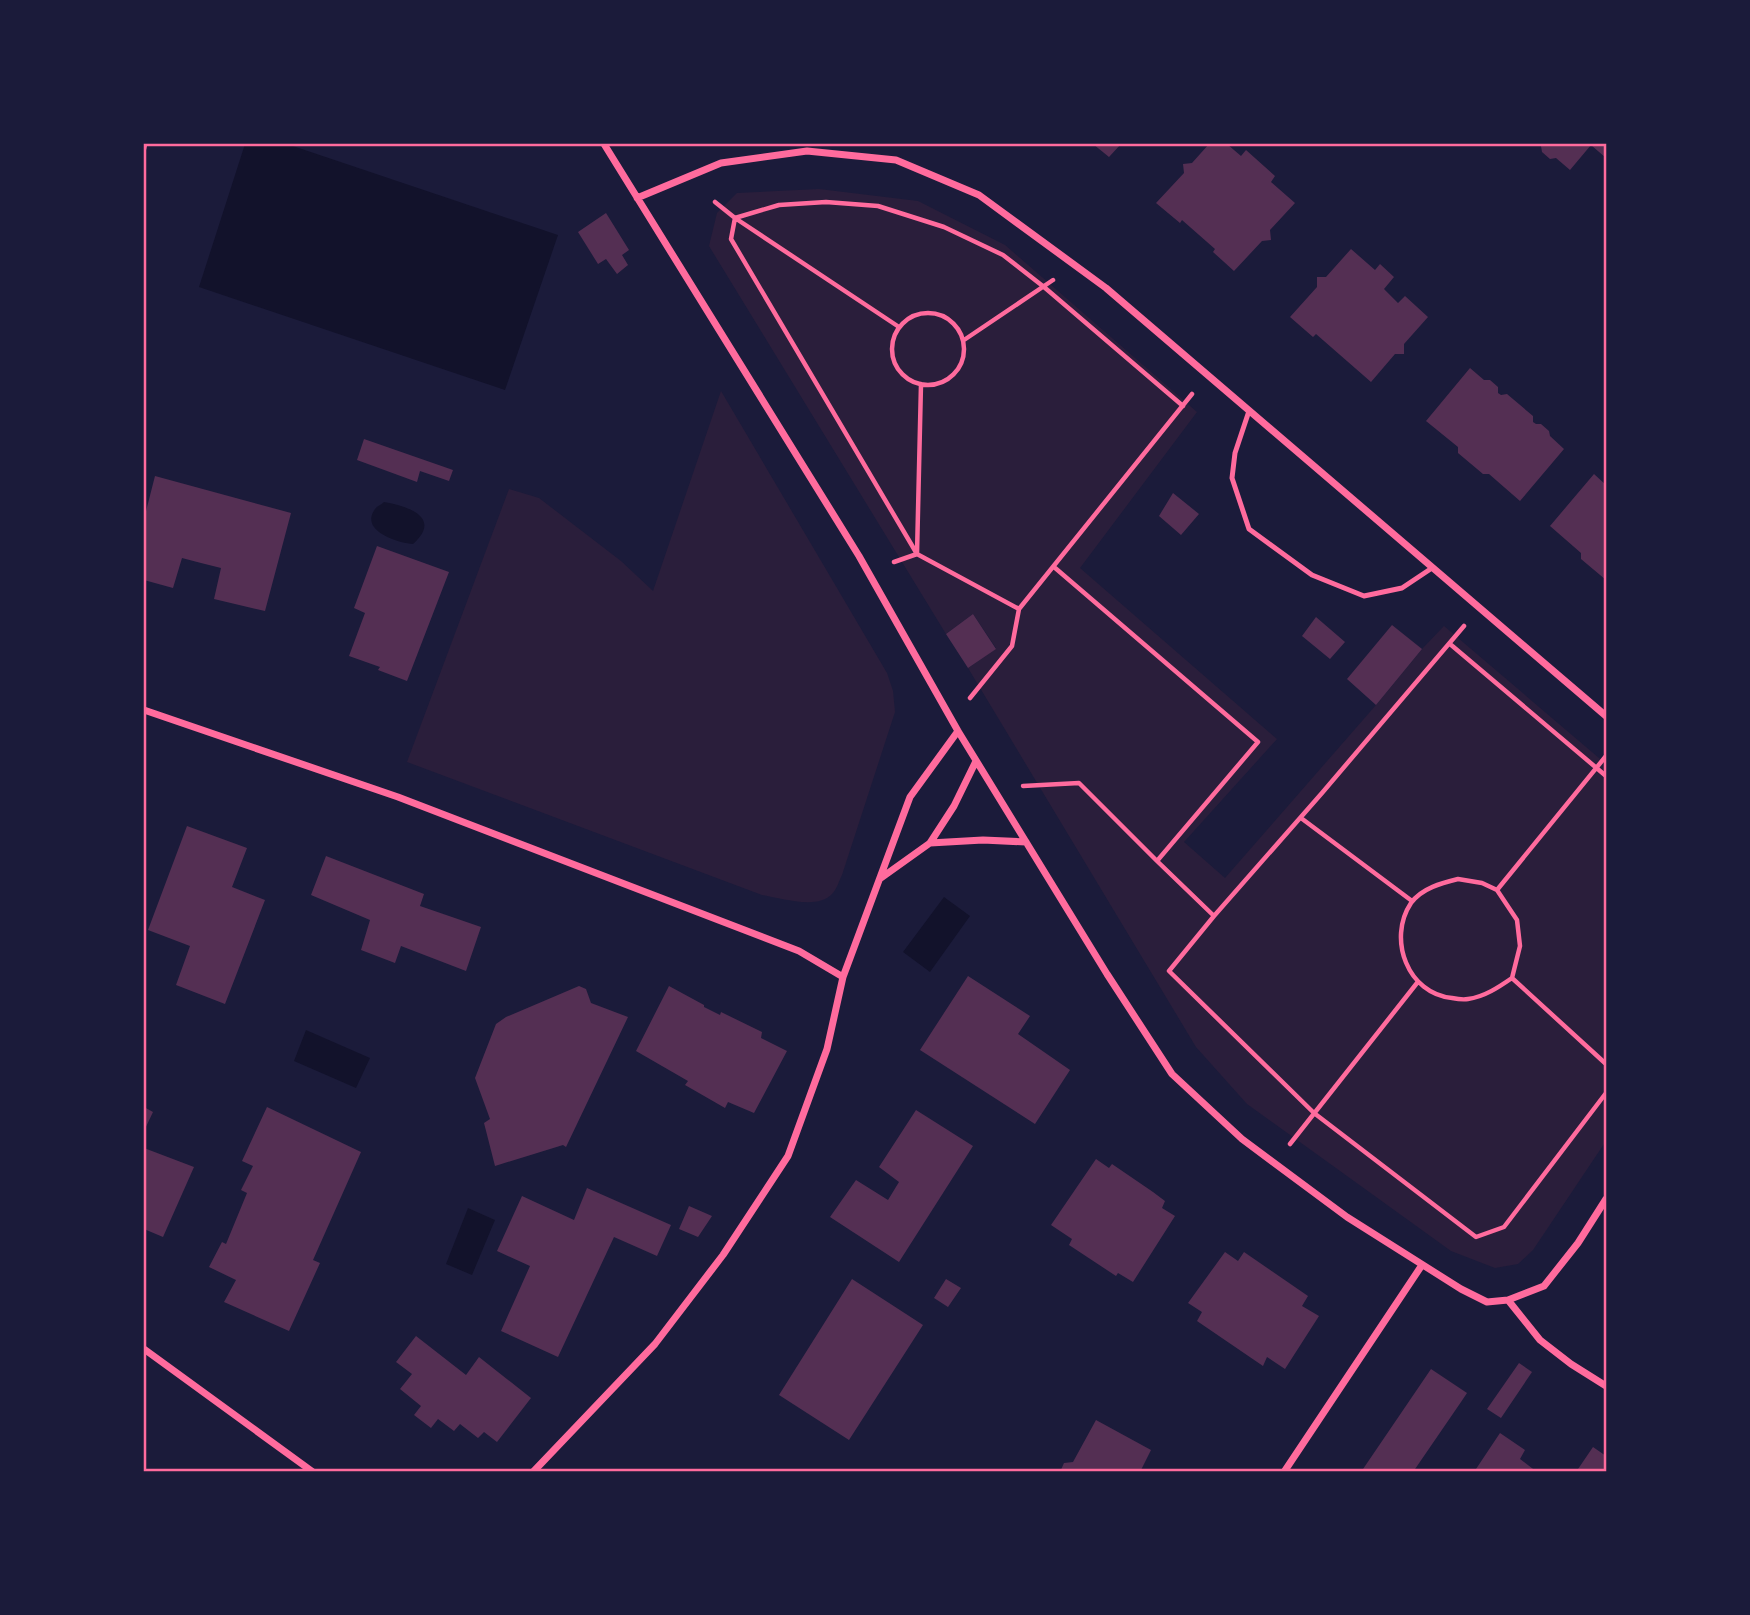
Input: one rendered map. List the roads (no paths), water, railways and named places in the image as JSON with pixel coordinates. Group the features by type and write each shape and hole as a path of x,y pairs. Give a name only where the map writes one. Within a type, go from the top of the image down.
{"street":[{"path":"604,144 859,556 976,761 1172,1074 1242,1139 1347,1217 1461,1289 1487,1302 1508,1300 1544,1286 1578,1243 1606,1199"},
{"path":"637,198 721,163 807,151 896,160 979,195 1106,288 1606,716"},
{"path":"144,710 411,802 799,951 843,977"},
{"path":"533,1472 655,1343 723,1255 788,1156 827,1049 843,977 910,797 958,731"},
{"path":"880,878 930,843 954,806 976,761"},
{"path":"930,843 983,840 1026,842"},
{"path":"1284,1472 1422,1265"},
{"path":"1508,1300 1541,1340 1606,1385"},
{"path":"144,1349 313,1472"}],"lane":[{"path":"1249,411 1235,453 1232,478 1249,528 1312,575 1364,596 1402,588 1432,568"}]}
